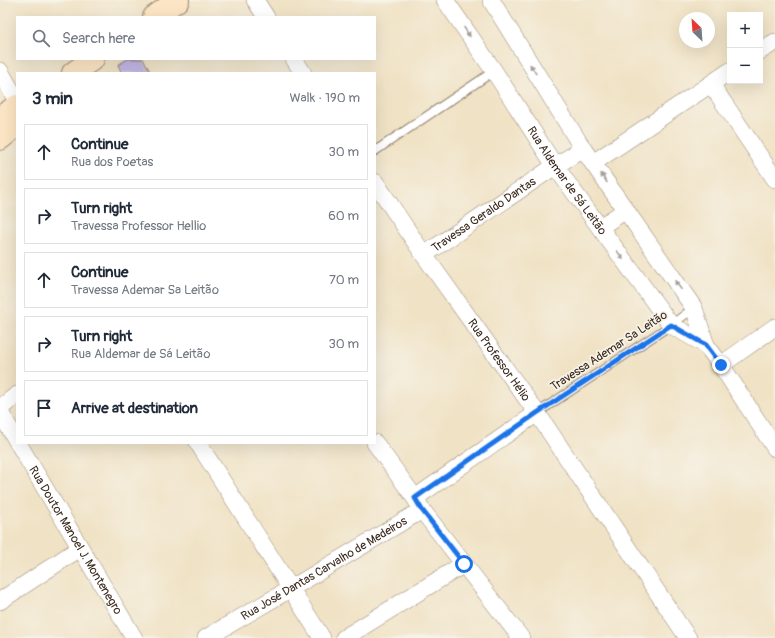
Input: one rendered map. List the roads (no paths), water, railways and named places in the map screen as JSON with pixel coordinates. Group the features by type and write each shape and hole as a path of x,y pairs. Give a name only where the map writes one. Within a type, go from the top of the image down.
{"main road":[{"path":"0,117 16,107"},
{"path":"0,139 16,126"}],"street":[{"path":"255,0 265,16"},
{"name":"Rua Aldemar de Sá Leitão","path":"445,0 494,71 555,166 671,325 706,345"},
{"name":"Rua Aldemar de Sá Leitão","path":"491,0 588,156 694,308 706,345 721,365 775,448"},
{"path":"763,49 775,42"},
{"path":"295,60 302,72"},
{"path":"0,71 16,99"},
{"name":"Travessa Geraldo Dantas","path":"424,255 555,166 588,156 711,84 727,73"},
{"path":"711,84 775,179"},
{"name":"Rua Professor Hélio","path":"376,183 424,255 537,413 688,638"},
{"path":"600,228 626,210"},
{"path":"721,365 775,327"},
{"path":"0,408 16,396"},
{"name":"Rua Doutor Manoel J. Montenegro","path":"0,412 16,439"},
{"name":"Rua José Dantas Carvalho de Medeiros","path":"206,638 290,589 418,504 537,413"},
{"name":"Rua Doutor Manoel J. Montenegro","path":"19,444 134,638"},
{"path":"199,444 322,638"},
{"path":"376,444 418,504 521,638"},
{"path":"0,601 80,548"},
{"path":"344,638 464,564"}],"lane":[{"path":"376,150 494,71"},
{"name":"Travessa Ademar Sa Leitão","path":"537,413 671,325 694,308"}]}
